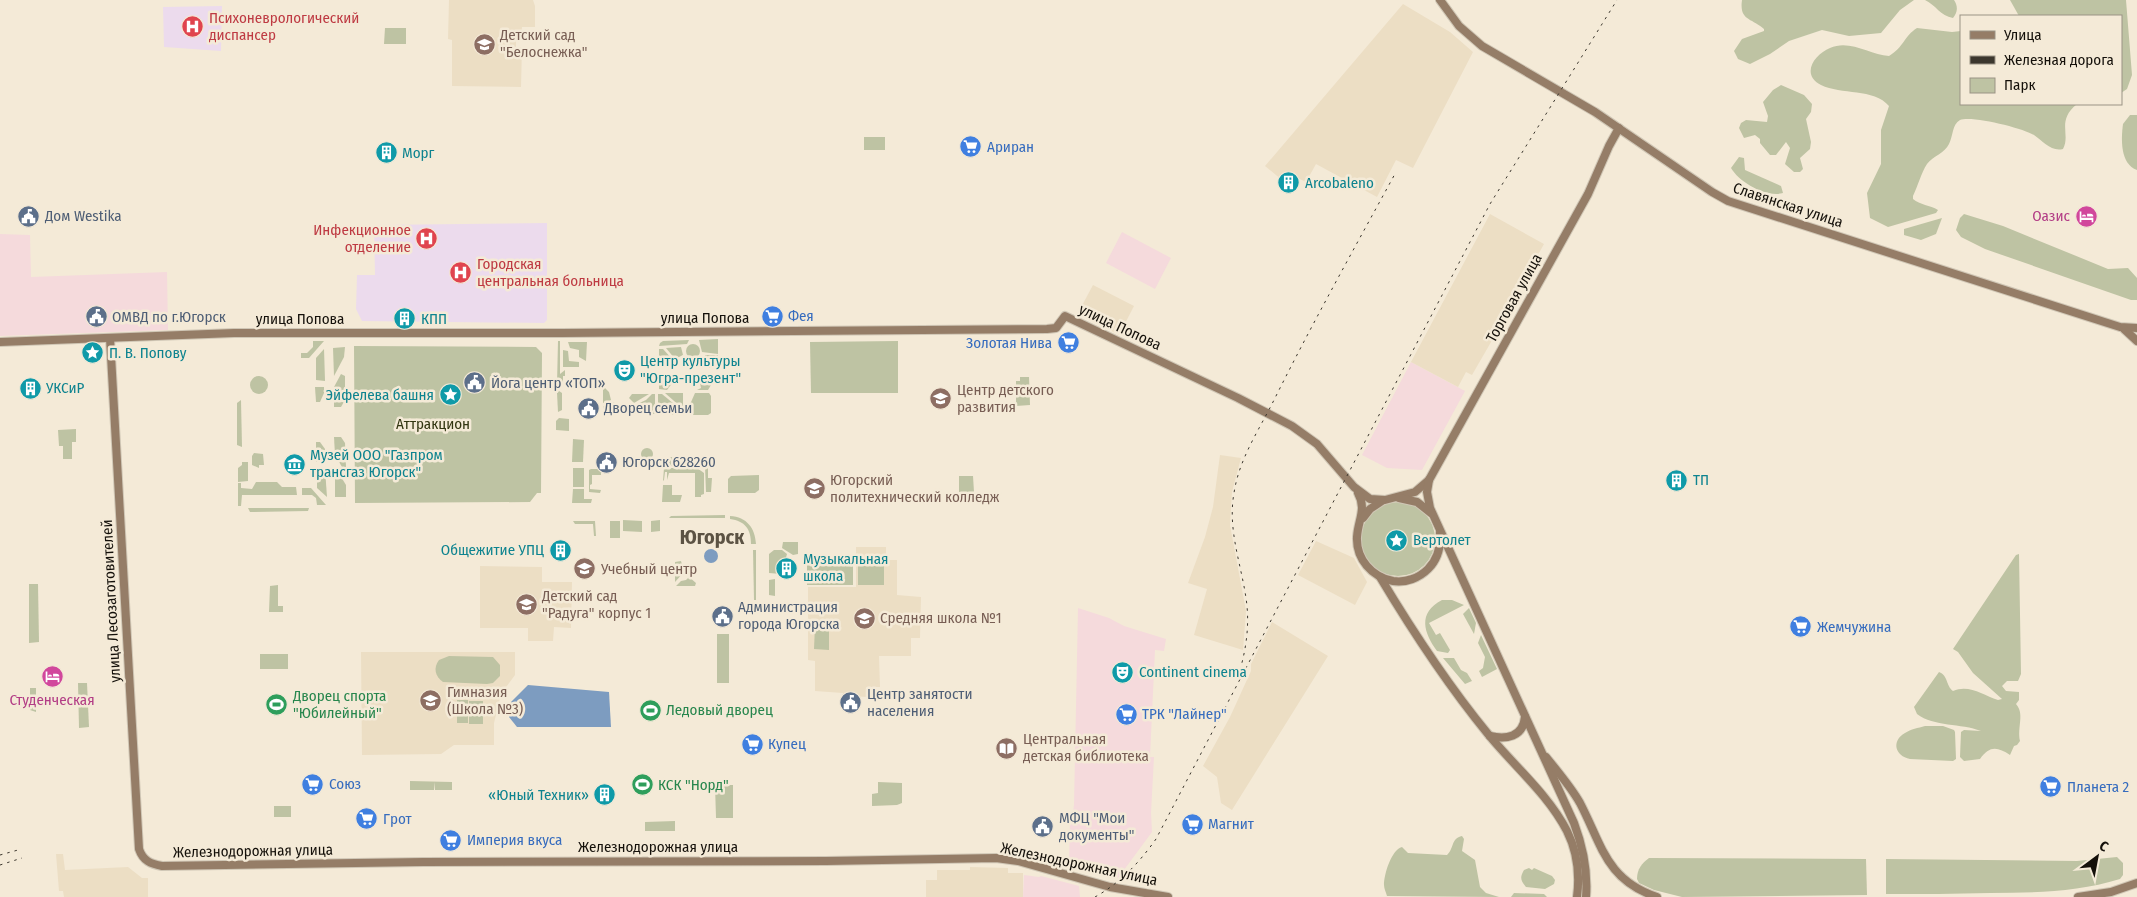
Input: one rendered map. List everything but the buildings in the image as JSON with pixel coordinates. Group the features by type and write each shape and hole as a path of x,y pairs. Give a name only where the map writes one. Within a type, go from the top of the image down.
{"street":[{"name":"Славянская улица","path":"1440,0 1459,26 1482,46 1572,98 1728,201 2120,327"},
{"name":"Торговая улица","path":"1429,480 1588,194 1619,128"},
{"name":"улица Попова","path":"0,342 234,333 562,334 989,330 1056,328 1065,316 1238,398 1292,426 1317,444 1354,487"},
{"path":"2120,327 2137,328"},
{"path":"2120,327 2137,341"},
{"name":"улица Лесозаготовителей","path":"110,338 135,802 139,849 145,860"},
{"path":"1354,487 1370,499 1385,500 1419,490 1429,480"},
{"path":"1429,480 1427,496 1438,527 1580,840 1586,870 1582,894"},
{"path":"1354,487 1363,507 1357,542 1359,553 1368,568 1380,577 1429,656 1490,736 1537,790 1565,828 1574,849 1582,894"},
{"path":"1395,498 1406,498 1417,502 1434,517"},
{"path":"1360,524 1370,509 1385,500"},
{"path":"1380,577 1403,581 1416,578 1426,571 1434,561 1439,550 1440,538 1438,527"},
{"path":"1490,736 1512,737 1522,728 1525,716"},
{"path":"1539,747 1571,789 1580,804 1596,841 1612,866 1632,886 1657,897"},
{"name":"Железнодорожная улица","path":"145,860 162,866 996,858 1018,861 1110,887 1168,897"},
{"path":"2078,897 2111,892 2137,883"}],"shaded area":[{"name":"Детский сад \"Белоснежка\"","path":"449,0 533,0 535,6 535,27 522,27 521,41 516,41 516,47 522,47 521,87 452,86 452,40 448,39"},
{"path":"1403,4 1450,32 1473,52 1413,168 1396,160 1377,197 1316,164 1306,182 1287,173 1282,180 1265,166"},
{"name":"Психоневрологический диспансер","path":"222,6 221,51 164,47 163,7"},
{"path":"1490,214 1544,244 1511,303 1513,304 1472,375 1466,372 1458,387 1411,362"},
{"name":"Городская центральная больница","path":"547,223 547,320 544,323 362,321 356,309 357,275 375,275 374,225"},
{"path":"1122,232 1171,258 1155,289 1106,263"},
{"path":"0,234 30,235 31,277 167,272 168,330 0,336"},
{"path":"1093,285 1134,306 1119,335 1078,313"},
{"path":"1411,362 1465,391 1422,470 1387,468 1362,455"},
{"path":"1220,455 1241,458 1232,492 1230,525 1246,611 1243,650 1194,635 1207,589 1188,583 1205,537 1213,507"},
{"path":"1316,541 1354,558 1367,582 1355,605 1298,575"},
{"name":"Средняя школа №1","path":"856,547 886,547 886,560 897,560 897,595 921,597 920,638 911,638 911,656 879,656 880,687 870,687 870,697 843,696 843,693 815,691 815,661 808,660 808,587 856,587"},
{"name":"Детский сад \"Радуга\" корпус 1","path":"480,566 542,567 542,582 572,582 571,628 554,627 553,641 528,641 528,628 480,628"},
{"path":"1078,608 1109,618 1124,626 1166,639 1164,651 1155,650 1150,757 1154,757 1151,813 1152,832 1118,878 1069,865 1070,821 1074,805"},
{"path":"1272,622 1328,656 1232,810 1221,803 1217,777 1203,766 1230,717 1251,671 1251,664"},
{"name":"Гимназия (Школа №3)","path":"361,652 515,652 515,675 501,694 494,723 494,745 454,745 441,754 362,755"},
{"path":"56,854 63,854 65,870 128,867 142,878 148,878 148,897 64,897 63,891 59,891"},
{"path":"970,867 1008,868 1008,873 1023,873 1023,897 926,897 926,880 937,880 937,870 970,870"},
{"path":"1024,875 1041,876 1079,886 1080,897 1023,897"}],"green space":[{"path":"1742,0 1914,0 1900,10 1881,33 1849,36 1822,30 1789,41 1770,54 1750,64 1738,59 1734,51 1742,39 1764,31 1764,29 1744,16"},
{"path":"1925,0 1954,0 1957,7 1956,14 1953,18 1949,17"},
{"path":"2010,0 2126,0 2132,75 2127,89 2122,92 2122,15 2018,15"},
{"path":"385,28 406,28 406,44 384,44"},
{"path":"1917,28 1960,31 1960,105 2076,105 2067,116 2065,122 2065,143 2063,149 2059,150 2047,145 2028,132 2009,126 1975,119 1960,120 1955,124 1947,147 1927,164 1913,196 1913,199 1916,201 1938,210 1936,213 1888,227 1870,218 1867,193 1881,164 1881,130 1889,106 1883,100 1866,94 1838,90 1821,85 1811,75 1811,70 1815,59 1830,48 1845,45 1889,56 1898,49 1909,34"},
{"path":"1781,85 1804,95 1812,104 1811,112 1806,119 1811,142 1810,149 1800,158 1803,169 1800,172 1794,172 1785,164 1790,148 1786,142 1776,155 1770,155 1760,143 1760,139 1755,135 1744,138 1739,128 1741,123 1746,120 1767,122 1768,116 1763,102 1773,90"},
{"path":"2130,115 2137,115 2137,170 2127,162 2123,150 2123,124"},
{"path":"864,137 885,137 885,150 864,150"},
{"path":"1739,157 1744,158 1745,170 1781,186 1783,193 1776,194 1761,191 1740,179 1731,168"},
{"path":"1964,214 2003,226 2108,269 2128,268 2137,278 2137,300 2131,300 1985,249 1961,237 1956,230 1960,218"},
{"path":"1942,218 1936,234 1921,240 1904,235 1904,229"},
{"path":"718,339 718,354 702,352 699,340"},
{"path":"689,340 687,344 659,346 663,341"},
{"path":"313,341 324,341 309,358 301,358 301,353 307,353 313,347"},
{"path":"558,341 560,341 560,374 565,370 563,383 560,385 557,384"},
{"path":"898,341 898,393 811,393 810,342"},
{"path":"568,342 587,342 586,361 579,357 579,350 570,348"},
{"path":"690,344 696,344 700,351 696,358 690,358 686,354 686,348"},
{"name":"Аттракцион","path":"354,346 536,347 542,353 541,493 537,493 530,502 355,503"},
{"path":"345,347 344,357 334,376 333,348"},
{"path":"681,347 683,355 675,359 666,348"},
{"path":"324,349 325,381 316,380 316,358"},
{"path":"659,349 663,349 673,360 669,368 659,368"},
{"path":"563,350 568,351 569,361 579,362 579,367 563,367"},
{"path":"705,355 718,355 718,368 705,368"},
{"path":"341,374 345,376 345,400 341,407 334,407 334,387"},
{"path":"659,374 669,374 673,382 667,390 659,389"},
{"path":"705,374 711,374 711,385 708,390 697,390 701,388 700,383"},
{"path":"259,376 265,379 268,385 265,391 259,394 253,391 250,385 253,379"},
{"path":"1020,377 1029,377 1030,405 1016,406 1016,381 1020,381"},
{"path":"588,381 598,381 609,392 611,400 608,403 603,403 603,389 600,385 588,385"},
{"path":"315,387 324,387 324,393 320,402 316,402"},
{"path":"559,391 562,393 562,410 558,412 557,393"},
{"path":"665,393 683,393 683,408 682,408"},
{"path":"695,393 709,393 711,396 711,413 708,415 691,415 688,409"},
{"path":"632,394 649,394 634,403 629,398"},
{"path":"652,394 655,394 655,414 635,414 635,405 646,400"},
{"path":"658,394 662,394 680,409 679,415 658,414"},
{"path":"241,400 242,447 237,445 237,403"},
{"path":"612,402 620,405 620,414 603,414 603,406 609,406"},
{"path":"559,418 569,419 569,431 556,430 556,421"},
{"path":"76,429 76,442 72,442 72,459 63,459 63,446 59,446 58,430"},
{"path":"334,437 341,437 345,443 346,467 342,467 335,455"},
{"path":"573,439 584,440 583,462 572,462"},
{"path":"316,442 320,442 325,449 325,462 316,462"},
{"path":"645,448 649,448 653,454 649,460 645,460 641,456 641,452"},
{"path":"254,453 263,454 264,465 259,465 259,468 252,465"},
{"path":"664,457 708,457 708,478 712,478 711,492 706,492 705,466 664,466"},
{"path":"242,462 248,462 248,481 238,482 238,468 242,465"},
{"path":"335,467 346,485 346,497 335,497"},
{"path":"573,468 584,468 584,487 573,487"},
{"path":"664,468 697,468 704,473 704,494 701,497 695,497 695,473 669,473 667,480 667,472 665,472 663,481"},
{"path":"317,469 325,469 327,497 317,488"},
{"path":"601,469 601,475 592,475 592,484 590,485 590,489 601,490 600,493 589,492 589,470"},
{"path":"759,475 759,490 755,493 728,493 728,479 731,476"},
{"path":"959,476 973,476 974,492 959,492"},
{"path":"256,482 277,482 282,487 296,487 297,495 242,495 241,506 238,506 238,483 241,483 241,488 252,489"},
{"path":"663,485 672,485 672,495 682,495 680,502 662,502"},
{"path":"302,488 311,488 326,505 317,505 316,498 312,495 302,495"},
{"path":"573,489 584,489 584,499 592,499 591,503 572,503"},
{"path":"1391,502 1405,502 1419,508 1429,518 1435,532 1433,553 1419,570 1405,576 1391,576 1377,570 1367,560 1361,546 1361,532 1367,518 1377,508"},
{"path":"248,508 309,508 308,511 250,512"},
{"path":"725,515 725,518 669,518 671,516"},
{"path":"730,516 741,519 749,524 754,533 756,544 751,544 750,534 746,527 740,522 730,519"},
{"path":"623,520 642,521 642,532 623,531"},
{"path":"660,520 660,531 651,532 651,521"},
{"path":"573,521 595,521 596,536 594,536 593,524 575,524"},
{"path":"610,521 620,521 620,538 610,538"},
{"path":"783,542 798,542 798,554 793,555 782,548"},
{"path":"753,550 756,550 756,600 754,600"},
{"path":"774,550 782,550 787,554 785,561 782,561 781,574 769,573 769,554"},
{"path":"2019,554 2021,674 2018,681 2007,681 2002,686 2006,691 2019,692 2019,700 2016,704 2020,712 2020,741 2014,746 2010,755 2001,750 1994,749 1987,752 1980,759 1964,761 1960,757 1961,732 1964,730 1981,731 1931,721 1917,714 1914,707 1939,672 1942,673 1953,691 1970,689 1998,700 2002,699 1973,673 1958,652 1953,649 2016,555"},
{"path":"807,558 853,558 853,585 807,585"},
{"path":"858,559 884,559 884,585 858,585"},
{"path":"681,561 684,572 675,582 675,562"},
{"path":"689,577 696,583 695,586 676,586 681,581"},
{"path":"775,579 775,596 769,595 769,580"},
{"path":"29,584 38,584 39,642 29,643"},
{"path":"278,585 278,606 283,606 283,612 269,612 270,586"},
{"path":"1442,600 1452,600 1464,605 1429,623 1436,635 1440,633 1450,650 1448,653 1437,651 1432,644 1425,624 1429,611"},
{"path":"1469,608 1476,623 1474,634 1463,614"},
{"path":"815,626 829,627 829,650 814,649"},
{"path":"717,634 729,634 729,683 717,683"},
{"path":"1481,635 1497,669 1482,677 1479,671 1483,668 1485,657 1478,643"},
{"path":"260,654 288,654 288,669 260,669"},
{"path":"449,656 493,657 500,665 500,676 493,683 487,684 443,682 437,675 436,666 439,660"},
{"path":"1443,658 1454,658 1461,670 1467,673 1472,681 1465,684"},
{"path":"78,683 87,683 89,727 79,728"},
{"path":"30,688 36,688 36,712 30,710"},
{"path":"457,700 468,700 468,723 457,723"},
{"path":"469,701 483,701 483,724 469,724"},
{"path":"1925,726 1943,726 1954,730 1956,759 1953,761 1910,759 1898,752 1896,744 1901,736"},
{"path":"410,781 452,782 452,790 435,790 435,782 434,790 410,790"},
{"path":"878,782 902,783 902,803 872,806 872,794 878,793"},
{"path":"715,785 733,785 733,818 716,818"},
{"path":"274,806 291,806 291,817 274,817"},
{"path":"675,821 675,831 645,831 645,822"},
{"path":"1462,836 1464,839 1462,851 1475,860 1480,887 1486,893 1499,897 1387,896 1384,886 1385,875 1391,858 1398,849 1402,847 1408,853 1447,855 1454,841"},
{"path":"2117,857 2123,863 2123,875 2120,879 2088,887 2023,893 1886,894 1886,859 2077,861"},
{"path":"1649,858 1866,859 1867,895 1682,897 1654,890 1639,883 1637,875 1639,869"},
{"path":"1529,868 1532,870 1534,868 1552,876 1555,880 1554,884 1545,889 1526,887 1521,877 1524,870"},
{"path":"1514,893 1544,894 1547,897 1511,897"}],"water":[{"path":"708,549 714,549 718,556 714,563 708,563 704,559 704,553"},
{"path":"528,685 609,692 611,727 517,727 509,717 510,703"}],"railway":[{"path":"1095,897 1128,872 1156,839 1490,204 1617,0"},
{"path":"1240,670 1248,622 1245,592 1234,536 1232,507 1240,468 1250,445 1334,285 1396,172"},
{"path":"0,855 18,850"},
{"path":"0,865 22,858"}],"place":[{"name":"Психоневрологический диспансер","path":"193,27"},
{"name":"Детский сад \"Белоснежка\"","path":"484,44"},
{"name":"Ариран","path":"971,147"},
{"name":"Морг","path":"386,153"},
{"name":"Arcobaleno","path":"1289,183"},
{"name":"Дом Westika","path":"29,216"},
{"name":"Оазис","path":"2086,216"},
{"name":"Инфекционное отделение","path":"427,239"},
{"name":"Городская центральная больница","path":"461,273"},
{"name":"Фея","path":"772,316"},
{"name":"ОМВД по г.Югорск","path":"96,317"},
{"name":"КПП","path":"405,319"},
{"name":"Золотая Нива","path":"1068,343"},
{"name":"П. В. Попову","path":"93,353"},
{"name":"Центр культуры \"Югра-презент\"","path":"624,370"},
{"name":"Йога центр «ТОП»","path":"475,383"},
{"name":"УКСиР","path":"30,388"},
{"name":"Эйфелева башня","path":"450,395"},
{"name":"Центр детского развития","path":"941,399"},
{"name":"Дворец семьи","path":"588,408"},
{"name":"Югорск 628260","path":"606,462"},
{"name":"Музей ООО \"Газпром трансгаз Югорск\"","path":"294,464"},
{"name":"ТП","path":"1677,480"},
{"name":"Югорский политехнический колледж","path":"814,489"},
{"name":"Вертолет","path":"1397,540"},
{"name":"Общежитие УПЦ","path":"560,550"},
{"name":"Музыкальная школа","path":"787,568"},
{"name":"Учебный центр","path":"585,569"},
{"name":"Детский сад \"Радуга\" корпус 1","path":"526,605"},
{"name":"Администрация города Югорска","path":"722,616"},
{"name":"Средняя школа №1","path":"864,618"},
{"name":"Жемчужина","path":"1801,627"},
{"name":"Continent cinema","path":"1123,672"},
{"name":"Студенческая","path":"52,677"},
{"name":"Гимназия (Школа №3)","path":"431,701"},
{"name":"Центр занятости населения","path":"851,703"},
{"name":"Дворец спорта \"Юбилейный\"","path":"277,705"},
{"name":"Ледовый дворец","path":"650,710"},
{"name":"ТРК \"Лайнер\"","path":"1126,714"},
{"name":"Купец","path":"752,744"},
{"name":"Центральная детская библиотека","path":"1007,748"},
{"name":"Союз","path":"313,784"},
{"name":"КСК \"Норд\"","path":"642,785"},
{"name":"Планета 2","path":"2051,787"},
{"name":"«Юный Техник»","path":"605,795"},
{"name":"Грот","path":"367,819"},
{"name":"Магнит","path":"1192,824"},
{"name":"МФЦ \"Мои документы\"","path":"1043,827"},
{"name":"Империя вкуса","path":"451,840"}],"district":[{"name":"Югорск","path":"712,537"}]}
